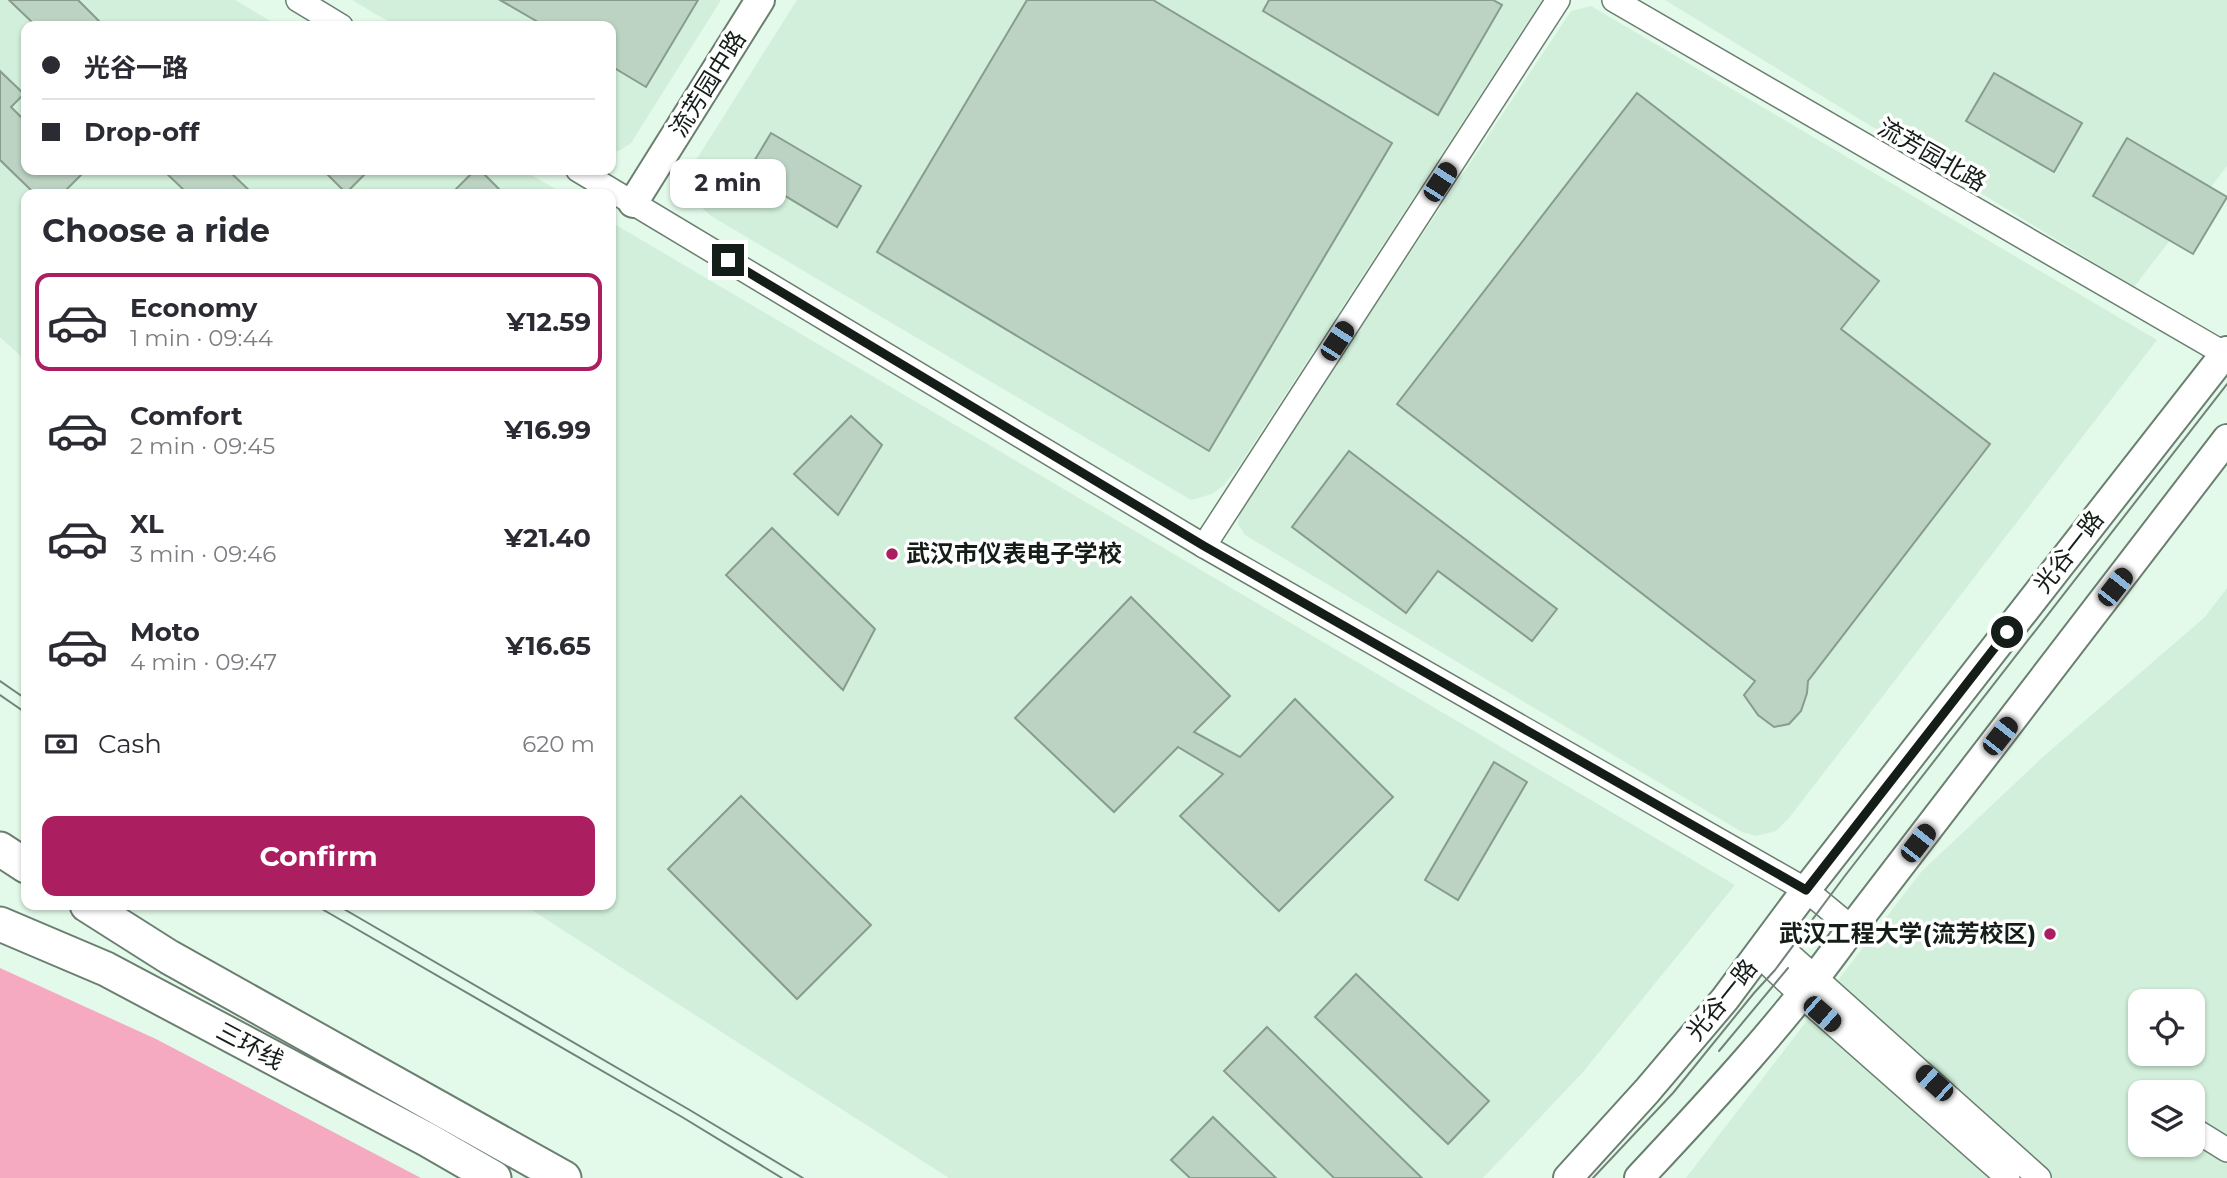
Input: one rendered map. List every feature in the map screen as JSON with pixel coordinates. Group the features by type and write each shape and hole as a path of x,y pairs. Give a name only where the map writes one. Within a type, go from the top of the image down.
{"highway":[{"path":"0,849 21,863"},
{"path":"0,868 21,879"},
{"path":"80,910 169,957"},
{"name":"三环线","path":"96,910 169,957 564,1178"},
{"path":"0,914 106,969"},
{"name":"三环线","path":"0,924 106,969 494,1178"}],"main road":[{"name":"流芳园中路","path":"633,203 760,0"},
{"name":"光谷一路","path":"1568,1178 1725,999 1806,890 2226,352"},
{"path":"1639,1178 1809,987 2227,439"}],"street":[{"path":"298,0 333,21"},
{"path":"1204,546 1558,0"},
{"name":"流芳园北路","path":"1614,0 2226,352"},
{"path":"586,175 610,189"},
{"path":"616,193 1204,546 1806,890 1852,928"},
{"path":"1765,946 2008,1178"},
{"path":"1809,987 2039,1178"},
{"path":"2205,1136 2227,1150"}],"shaded area":[{"path":"0,0 235,0 271,21 21,21 21,175 532,175 555,189 21,189 21,356 0,337"},
{"path":"352,0 721,0 631,143 619,151 616,151 616,21 388,21"},
{"path":"797,0 1542,0 1237,469 1224,485 1212,494 1191,500 711,216 697,203 687,182 691,168"},
{"path":"1665,0 2227,0 2227,166 2134,287"},
{"path":"1591,6 2157,340 1789,818 1776,831 1756,836 1742,832 1245,535 1238,524 1240,509 1571,11"},
{"name":"武汉市仪表电子学校","path":"616,225 1735,885 1583,1072 1483,1178 949,1178 532,910 616,910"},
{"name":"武汉工程大学(流芳校区)","path":"2227,588 2227,1178 1686,1178 1922,871 2044,756 2205,617"},
{"path":"0,968 156,1039 421,1178 0,1178"}],"building":[{"path":"9,0 78,0 99,21 31,21"},
{"path":"500,0 698,0 646,87 616,69 616,21 536,21"},
{"path":"1027,0 1153,0 1392,143 1209,451 877,252"},
{"path":"1269,0 1493,0 1502,5 1438,115 1263,11"},
{"path":"0,71 21,91 21,97 11,107 21,117 21,175 81,175 67,189 30,189 0,160"},
{"path":"1994,73 2082,123 2054,172 1966,121"},
{"path":"1637,93 1879,281 1841,329 1990,444 1808,681 1801,711 1789,724 1774,727 1758,715 1744,695 1755,681 1397,404"},
{"path":"771,133 861,186 837,227 747,173"},
{"path":"2127,138 2227,197 2193,254 2093,196"},
{"path":"168,175 233,175 248,189 183,189"},
{"path":"328,175 364,175 350,189 342,189"},
{"path":"470,175 485,175 499,189 456,189"},
{"path":"851,416 882,445 838,515 794,474"},
{"path":"1349,451 1557,609 1532,641 1438,571 1406,613 1292,527"},
{"path":"772,528 875,629 843,690 726,575"},
{"path":"1131,597 1230,696 1194,732 1240,757 1295,699 1393,797 1279,911 1180,816 1223,774 1178,747 1114,812 1015,718"},
{"path":"1494,762 1527,782 1458,900 1425,880"},
{"path":"741,796 871,925 797,999 668,869"},
{"path":"1356,974 1489,1101 1448,1144 1315,1017"},
{"path":"1267,1027 1422,1178 1334,1178 1224,1071"},
{"path":"1213,1117 1276,1178 1190,1178 1171,1160"}],"tram line":[{"path":"1593,1178 1673,1093 1775,970 1844,877 2227,384"},
{"path":"0,681 21,696"},
{"path":"0,695 21,710"},
{"path":"324,910 682,1117 782,1178"},
{"path":"346,910 803,1178"},
{"path":"1719,1051 1788,968"}],"place":[{"name":"武汉市仪表电子学校","path":"892,554"},
{"name":"武汉工程大学(流芳校区)","path":"2050,934"}],"route":[{"path":"728,260 1204,546 1806,890 2007,632"}]}
